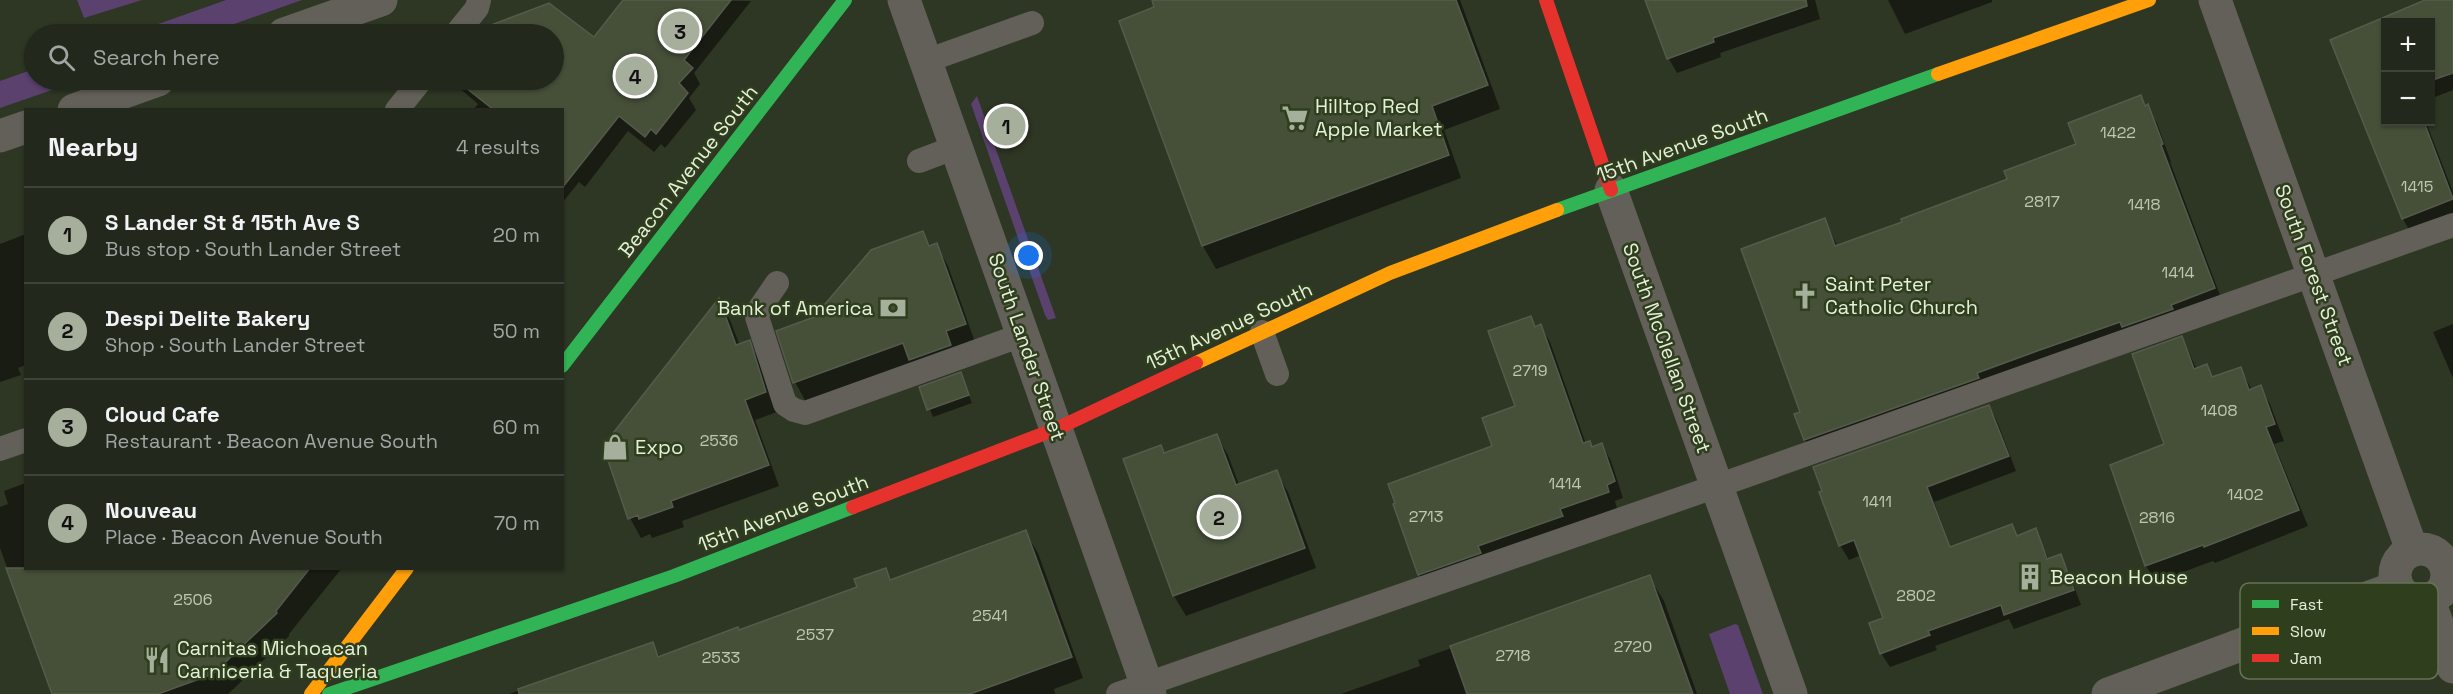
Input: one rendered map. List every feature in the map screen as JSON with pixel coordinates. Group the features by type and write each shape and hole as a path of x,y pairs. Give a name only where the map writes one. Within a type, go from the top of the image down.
{"main road":[{"name":"South McClellan Street","path":"1546,0 1611,190"},
{"name":"15th Avenue South","path":"329,694 674,576 1056,429 1390,273 1611,190 2149,0"},
{"name":"Beacon Avenue South","path":"564,363 842,1"},
{"path":"311,694 406,570"}],"street":[{"path":"313,24 381,0"},
{"name":"South Lander Street","path":"904,0 1056,429 1138,691"},
{"name":"South Forest Street","path":"2215,0 2412,550"},
{"path":"80,108 130,90"},
{"path":"0,136 24,128"},
{"name":"South McClellan Street","path":"1611,190 1791,694"},
{"path":"2397,583 2395,569 2398,561 2412,550 2421,549 2438,554 2450,568 2445,588 2438,596"},
{"path":"2438,626 2453,667"},
{"path":"2108,694 2240,645"}],"lane":[{"path":"464,24 477,8 479,0"},
{"path":"926,62 1032,23"},
{"path":"399,108 413,90"},
{"path":"919,161 956,147"},
{"path":"1138,691 2453,225"},
{"path":"777,283 759,308 758,317 785,404 805,413 1022,334"},
{"path":"1262,332 1277,374"},
{"path":"0,448 24,441"}],"shaded area":[{"path":"77,0 142,0 84,18"},
{"path":"226,0 302,0 234,24 158,24"},
{"path":"24,73 24,90 52,90 0,108 0,81"},
{"path":"977,96 1056,318 1048,320 1045,315 971,104"},
{"path":"1735,624 1738,625 1763,694 1730,694 1709,634"}],"building":[{"path":"623,0 731,0 684,60 693,68 679,83 688,93 656,134 651,129 645,137 619,116 564,185 564,108 491,108 469,90 564,90 564,24 494,24 549,3 594,37"},
{"name":"Hilltop Red Apple Market","path":"1152,0 1456,0 1488,85 1432,106 1449,155 1202,246 1119,21 1154,7"},
{"path":"1645,0 1806,0 1807,6 1713,38 1714,42 1667,59"},
{"path":"2425,0 2453,0 2453,73 2435,79 2435,18 2382,18"},
{"path":"2381,19 2381,126 2426,126 2453,199 2402,219 2330,40"},
{"path":"2141,95 2145,106 2148,104 2163,144 2161,145 2215,288 2171,305 2173,309 2122,327 2120,322 2037,351 1977,373 1979,378 1804,440 1794,414 1800,412 1741,249 1825,218 1835,246 1902,222 1901,219 2007,179 2004,171 2076,144 2068,123"},
{"name":"Bank of America","path":"923,231 929,246 937,243 966,324 946,331 951,345 909,360 903,343 793,383 776,331 814,317 871,250"},
{"path":"719,298 736,345 750,340 766,392 745,400 769,465 671,501 673,507 639,519 638,515 628,519 603,446"},
{"path":"1531,316 1535,327 1541,324 1583,443 1590,441 1592,447 1602,443 1615,481 1607,485 1609,492 1560,509 1563,516 1478,546 1481,553 1418,575 1388,484 1492,446 1482,418 1515,406 1488,331"},
{"path":"2182,336 2194,369 2207,364 2212,377 2241,367 2249,390 2261,385 2275,424 2266,427 2299,510 2204,547 2203,545 2145,566 2110,465 2164,444 2132,354"},
{"path":"961,372 969,395 927,410 919,387"},
{"path":"1989,405 2009,456 1927,487 1950,547 2012,524 2017,536 2036,528 2047,559 2061,554 2074,590 2004,615 2001,605 1928,631 1930,635 1880,654 1869,623 1883,618 1854,540 1839,546 1819,492 1822,491 1813,467"},
{"path":"1217,434 1236,485 1277,470 1305,548 1173,596 1123,459 1161,445 1164,453"},
{"path":"1026,530 1072,657 970,694 519,694 518,689 653,642 658,657 857,587 854,579 886,568 890,580"},
{"path":"6,568 24,568 24,570 308,570 276,611 277,613 213,674 158,694 52,694"},
{"path":"1650,575 1693,694 1467,694 1450,646"}],"traffic: fast":[{"path":"564,363 845,0"},
{"path":"1557,210 1938,74"},
{"path":"329,694 674,576 853,507"}],"traffic: slow":[{"path":"1938,74 2149,0"},
{"path":"1196,363 1390,273 1557,210"},
{"path":"311,694 405,570"}],"traffic: jam":[{"path":"1546,0 1611,190"},
{"path":"853,507 1056,429 1196,363"}],"place":[{"name":"Cloud Cafe","path":"680,31"},
{"name":"Nouveau","path":"635,76"},
{"name":"Hilltop Red Apple Market","path":"1295,118"},
{"name":"S Lander St & 15th Ave S","path":"1006,126"},
{"name":"Saint Peter Catholic Church","path":"1805,296"},
{"name":"Bank of America","path":"893,308"},
{"name":"Expo","path":"615,447"},
{"name":"Despi Delite Bakery","path":"1219,517"},
{"name":"Beacon House","path":"2030,577"},
{"name":"Carnitas Michoacan Carniceria & Taqueria","path":"157,660"}]}
